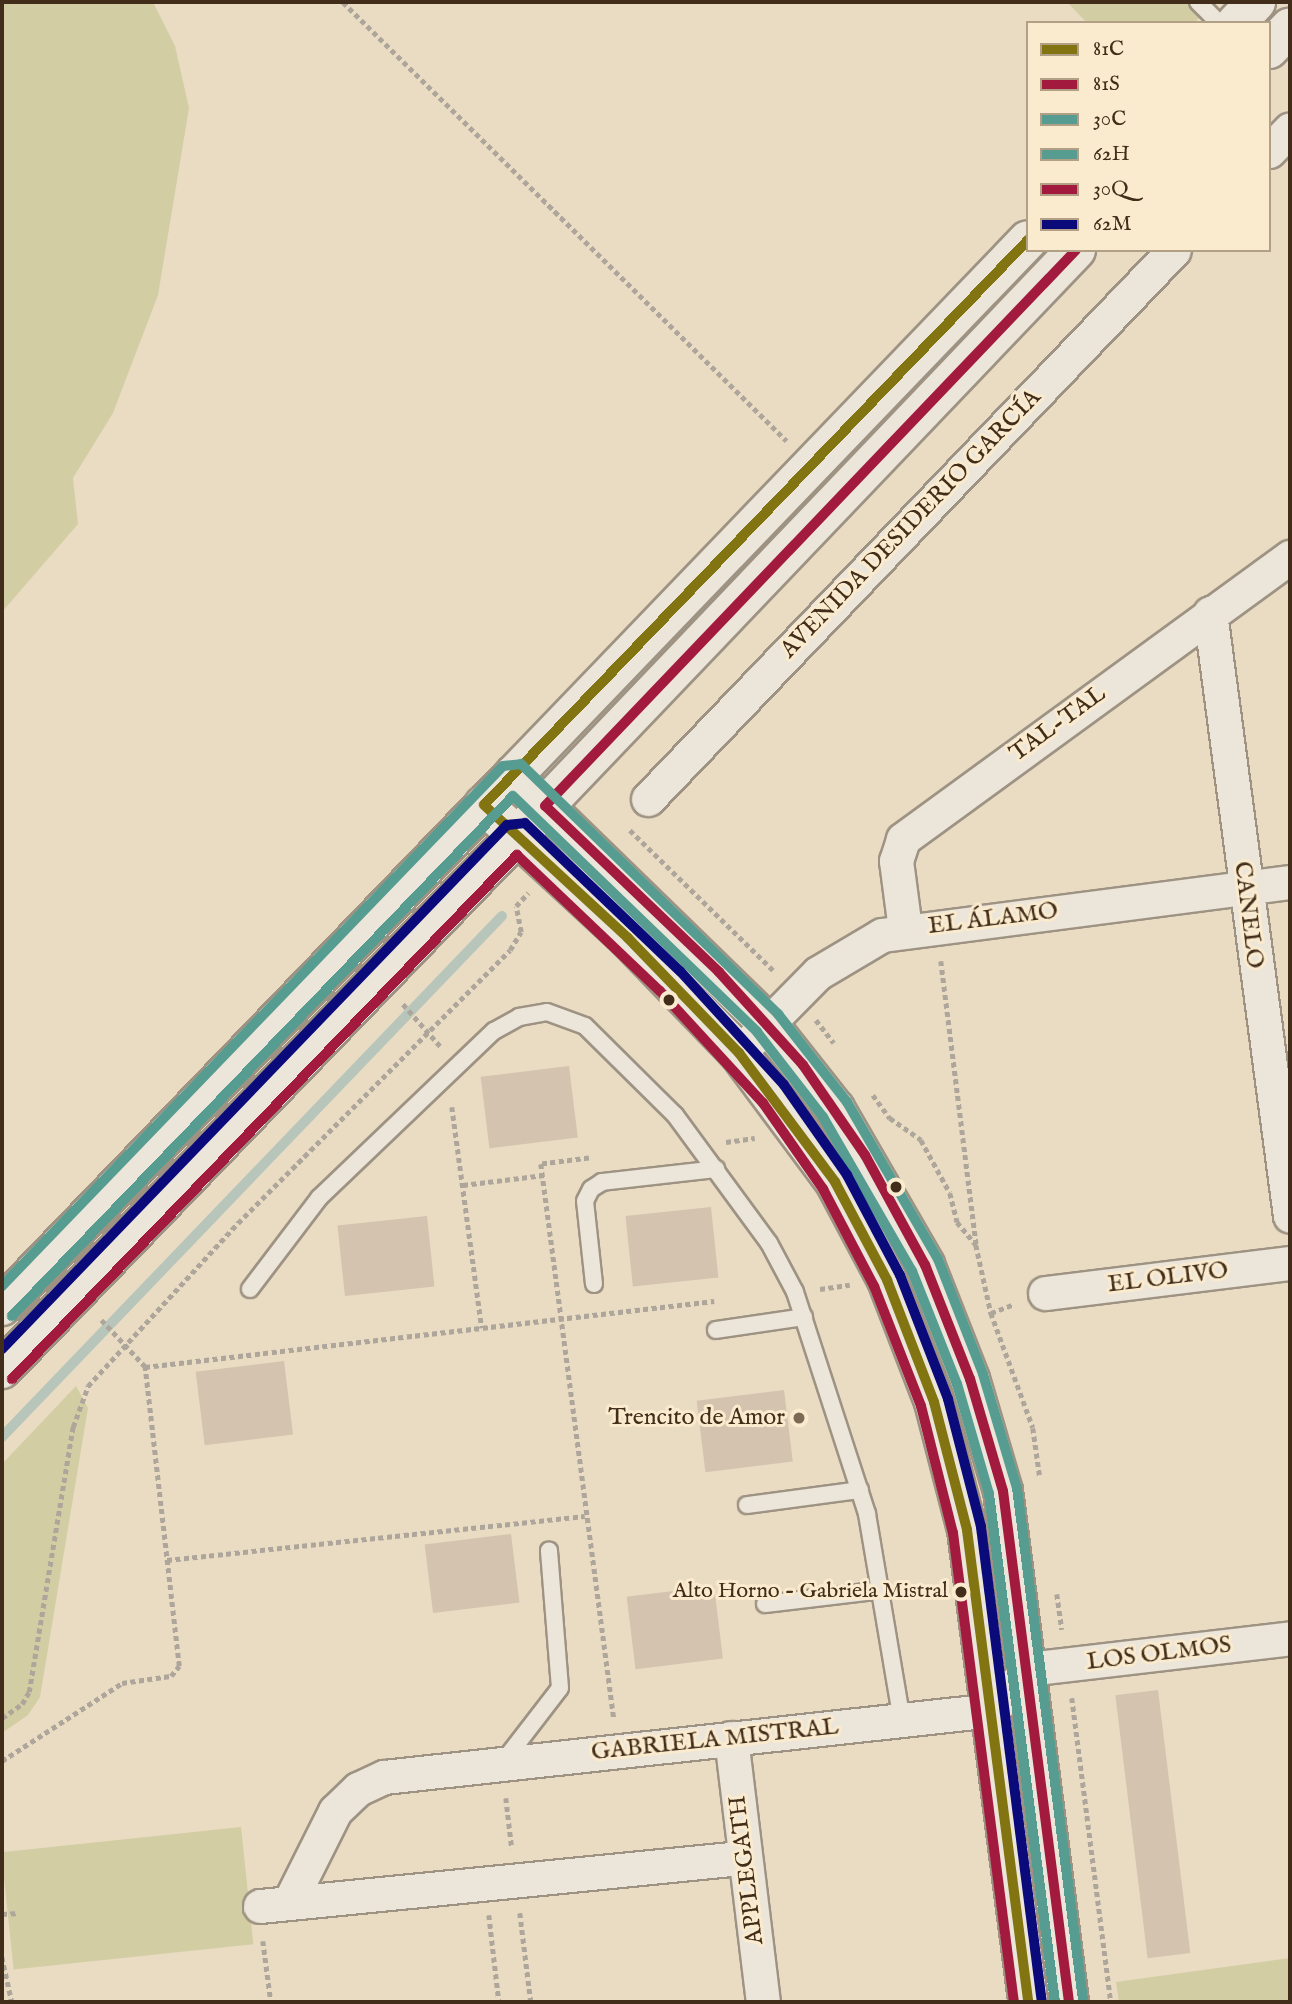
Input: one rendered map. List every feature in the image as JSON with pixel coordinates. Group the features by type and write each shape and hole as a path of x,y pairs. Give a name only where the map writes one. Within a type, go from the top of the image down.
{"main road":[{"path":"1238,21 1256,2"},
{"path":"1271,47 1290,27"},
{"path":"58,1311 14,1293 1026,242"},
{"path":"2,1369 545,807 1074,252"},
{"path":"843,433 874,462"},
{"path":"513,776 767,1023 865,1155 897,1209 950,1323 1003,1492 1069,2002"},
{"path":"484,805 636,947 739,1053 835,1182 866,1236 915,1347 951,1458 967,1530 993,1710 1028,2002"}],"street":[{"path":"1271,149 1290,129"},
{"name":"AVENIDA DESIDERIO GARCÍA","path":"648,799 1172,252"},
{"name":"TAL-TAL","path":"905,929 896,861 903,839 1290,557"},
{"name":"CANELO","path":"1210,613 1290,1216"},
{"name":"EL ÁLAMO","path":"739,1053 767,1023 840,957 905,929 1290,882"},
{"name":"EL OLIVO","path":"1045,1293 1290,1263"},
{"name":"LOS OLMOS","path":"1028,1669 1290,1638"},
{"path":"993,1710 1028,1669"},
{"name":"GABRIELA MISTRAL","path":"274,1904 335,1811 358,1789 384,1777 993,1710"},
{"name":"APPLEGATH","path":"731,1738 763,2002"},
{"path":"274,1904 745,1858"}],"lane":[{"path":"1198,2 1217,21"},
{"path":"250,1289 319,1198 448,1074 507,1022 533,1013 561,1014 585,1026 623,1059 699,1145 769,1243 795,1292 860,1490 883,1590 902,1720"},
{"path":"594,1284 585,1201 591,1189 602,1182 716,1169"},
{"path":"716,1330 804,1317"},
{"path":"747,1504 860,1490"},
{"path":"501,1764 560,1688 548,1550"},
{"path":"765,1604 883,1590"}],"path":[{"path":"343,2 812,466"},
{"path":"937,926 976,1245"},
{"path":"406,1007 439,1042 448,1074 482,1328"},
{"path":"699,1145 765,1137"},
{"path":"594,1158 541,1164 563,1318 585,1516 619,1751"},
{"path":"463,1185 544,1175"},
{"path":"795,1292 856,1284"},
{"path":"145,1367 727,1300"},
{"path":"2,1761 122,1684 176,1674 179,1666 145,1367 101,1320"},
{"path":"167,1560 585,1516"},
{"path":"499,2002 501,1764"},
{"path":"500,1882 531,2002"},
{"path":"271,2002 274,1904"},
{"path":"2,1914 19,1913"},
{"path":"2,1956 12,2002"}],"shaded area":[{"path":"2,2 153,2 175,46 189,108 158,295 113,413 73,478 78,524 2,612"},
{"path":"1067,2 1216,2 1196,21 1085,21"},
{"path":"76,1386 88,1408 40,1697 28,1715 2,1733 2,1464"},
{"path":"241,1827 253,1944 14,1970 2,1852"},
{"path":"1290,1958 1290,2002 1119,2002 1116,1982"}],"building":[{"path":"569,1066 578,1137 489,1148 481,1077"},
{"path":"711,1207 718,1278 633,1287 625,1216"},
{"path":"427,1216 434,1287 345,1296 337,1225"},
{"path":"284,1361 293,1434 205,1445 196,1372"},
{"path":"784,1390 793,1461 705,1472 697,1401"},
{"path":"511,1534 519,1602 433,1613 425,1545"},
{"path":"714,1586 723,1658 636,1669 627,1597"},
{"path":"1158,1690 1190,1953 1148,1958 1115,1695"}],"waterway":[{"path":"2,1437 502,916"}],"transit line":[{"name":"81C","path":"1026,242 484,805 628,938 739,1053 835,1182 887,1280 934,1402 967,1530 1028,2002"},
{"name":"81S","path":"1069,2002 1003,1491 970,1379 925,1265 865,1155 803,1065 719,972 545,806 1074,252"},
{"name":"62H","path":"2,1286 503,766 521,764 778,1014 847,1102 938,1259 983,1374 1017,1488 1083,2000"},
{"name":"30C","path":"12,1316 513,796 757,1032 823,1117 912,1271 957,1384 989,1494 1055,2002"},
{"name":"62M","path":"2,1349 507,825 525,823 680,971 784,1085 847,1175 900,1275 948,1399 981,1527 1042,2000"},
{"name":"30Q","path":"12,1379 517,855 660,991 763,1103 823,1189 874,1286 921,1406 953,1533 1014,2002"}],"place":[{"name":"Trencito de Amor","path":"799,1418"},
{"name":"Alto Horno - Gabriela Mistral","path":"961,1592"}]}
